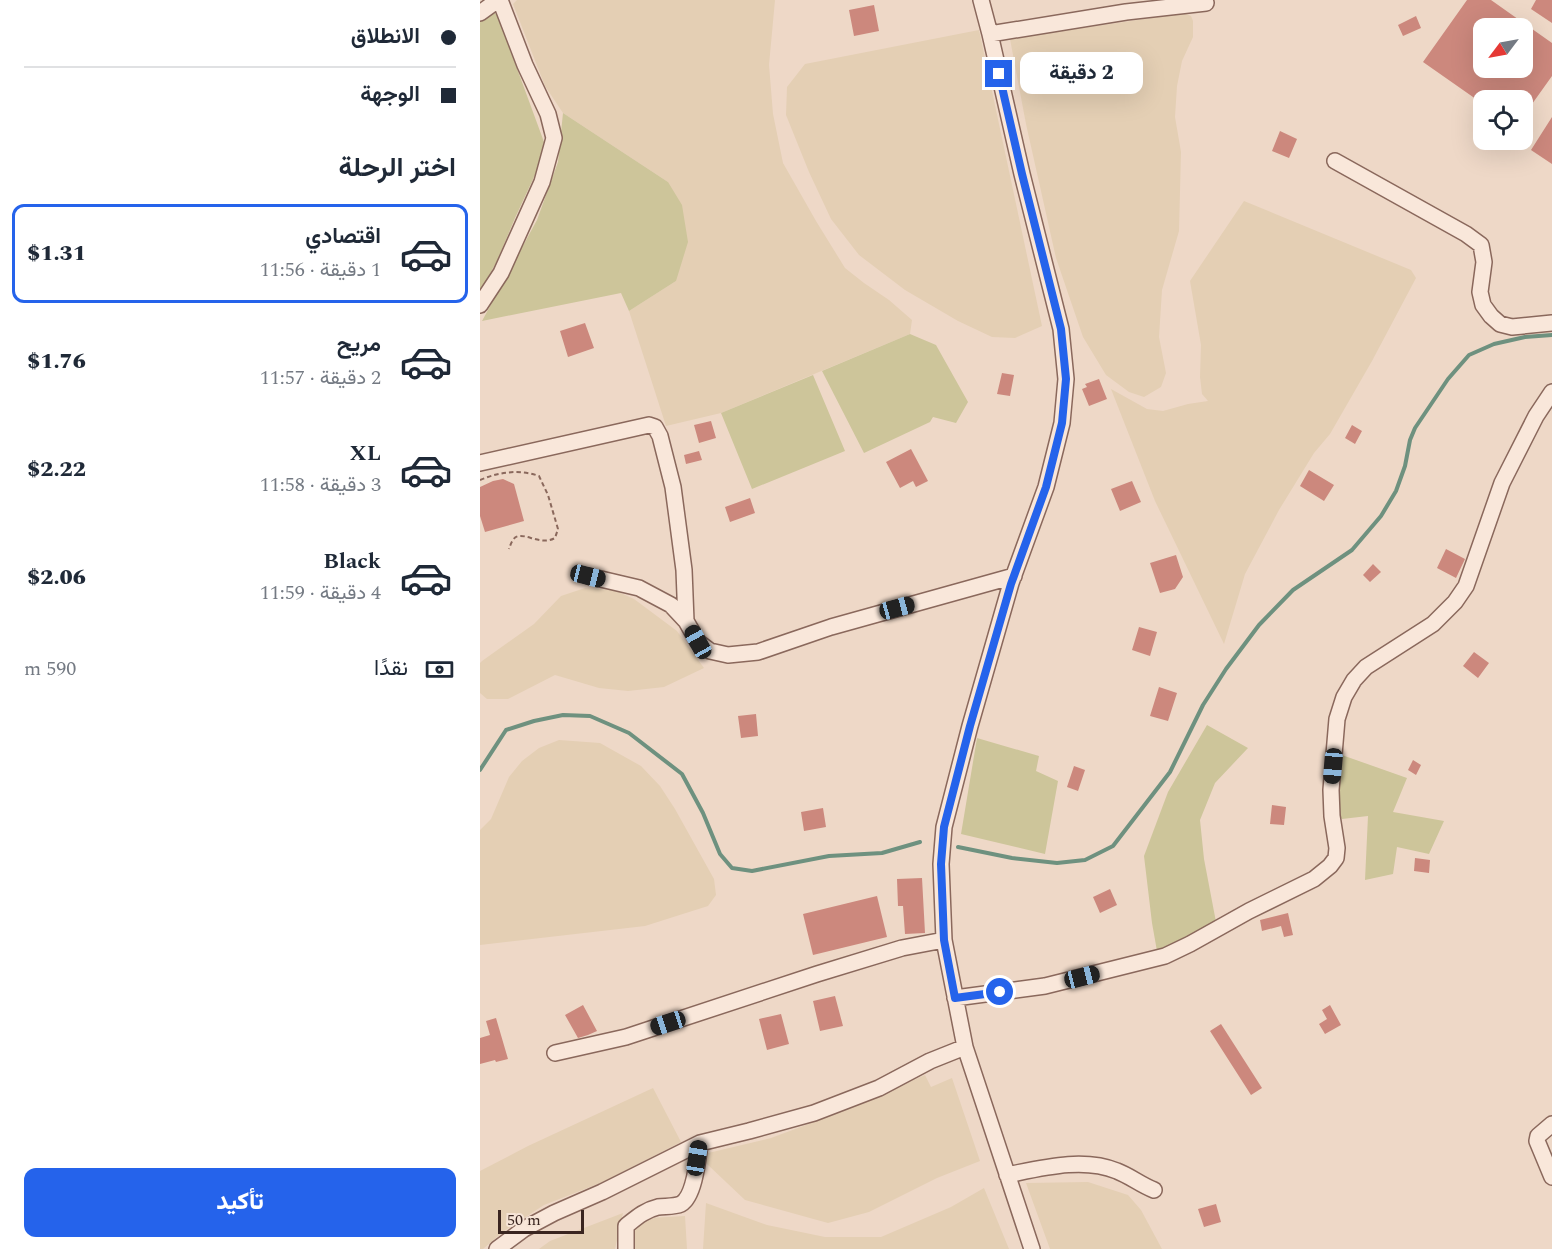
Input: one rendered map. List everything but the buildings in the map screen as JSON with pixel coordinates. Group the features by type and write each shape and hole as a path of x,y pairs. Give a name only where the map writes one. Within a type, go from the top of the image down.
{"street":[{"path":"480,13 499,0 548,114 554,138 542,182 501,273 480,305"},
{"path":"981,0 1061,329 1066,379 1062,423 1046,487 1014,576 970,726 944,827 941,864 944,940 965,1047 1032,1249"},
{"path":"990,34 1126,12 1206,3"},
{"path":"1335,161 1466,234 1481,245 1484,262 1480,292 1484,305 1500,324 1512,327 1552,323"},
{"path":"955,998 1046,986 1165,956 1314,879 1330,866 1336,858 1337,848 1331,790 1338,719 1344,697 1354,680 1366,667 1434,624 1455,602 1466,586 1502,483 1536,416 1552,392"},
{"path":"480,463 649,425 654,427 660,436 674,487 684,570 686,621"},
{"path":"588,576 639,588 671,605 686,621 698,642 710,651 728,655 758,652 831,627 1014,576"},
{"path":"555,1053 626,1037 902,948 944,940"},
{"path":"497,1249 524,1229 554,1213 602,1192 700,1143 814,1113 879,1088 930,1061 965,1047"},
{"path":"1552,1124 1538,1136 1537,1141 1552,1177"},
{"path":"626,1249 626,1226 637,1216 658,1207 681,1204 688,1197 695,1174 700,1143"},
{"path":"1007,1175 1052,1167 1090,1164 1115,1170 1154,1190"}],"path":[{"path":"480,480 511,472 528,473 539,476 548,495 558,529 555,538 544,541 518,535 513,538 509,549"}],"shaded area":[{"path":"517,0 775,0 769,65 773,114 783,163 845,268 912,320 910,334 721,413 666,426 629,311 676,281 668,182 563,113 545,86 513,4"},
{"path":"493,13 497,14 544,142 540,164 497,261 480,288 480,21"},
{"path":"1184,13 1191,16 1193,21 1193,37 1182,61 1177,86 1175,117 1181,152 1179,231 1162,290 1159,337 1166,373 1161,387 1144,397 1129,392 1106,375 1083,337 1056,258 1026,124 1010,39"},
{"path":"979,30 1042,326 1015,338 992,337 958,321 905,290 859,255 831,219 786,115 787,87 805,64"},
{"path":"563,113 668,182 682,205 688,242 676,281 629,311 621,293 482,321 537,220 558,162"},
{"path":"1244,201 1411,270 1416,278 1330,434 1314,453 1279,510 1245,574 1224,644 1155,501 1111,389 1147,409 1163,411 1208,401 1202,394 1201,345 1190,281"},
{"path":"910,334 936,345 968,402 956,423 933,417 930,422 864,453 822,371"},
{"path":"813,375 845,451 752,489 721,413"},
{"path":"585,588 614,590 634,599 677,631 704,668 664,687 628,691 599,688 555,675 508,699 487,699 480,693 480,663 482,661 534,624 561,596"},
{"path":"1207,725 1248,748 1215,783 1200,820 1204,859 1216,922 1157,951 1144,856 1168,792"},
{"path":"977,738 1039,756 1036,771 1058,781 1045,854 961,834"},
{"path":"559,740 600,743 641,766 660,786 714,879 716,895 708,906 645,926 480,945 480,830 491,819 509,777 522,761 539,748"},
{"path":"1339,754 1407,778 1393,812 1444,821 1429,854 1397,847 1393,874 1365,880 1368,816 1342,819 1338,815"},
{"path":"925,1075 931,1087 952,1078 980,1161 937,1178 869,1212 828,1223 745,1200 707,1164 704,1154 771,1138 833,1115"},
{"path":"653,1088 681,1142 603,1182 544,1205 480,1249 480,1171"},
{"path":"1088,1182 1128,1195 1141,1210 1162,1249 1050,1249 1026,1183"},
{"path":"984,1188 1009,1249 703,1249 706,1203 767,1225 825,1237 881,1237 951,1207"},
{"path":"623,1213 615,1249 539,1249 550,1241"},
{"path":"685,1216 687,1249 635,1249 635,1228 642,1222 650,1218"}],"waterway":[{"path":"958,847 1012,858 1057,863 1085,860 1113,846 1170,772 1203,705 1226,669 1259,625 1293,590 1352,550 1381,516 1396,491 1415,428 1448,379 1469,355 1494,344 1525,337 1552,335"},
{"path":"480,770 506,730 563,715 590,716 629,733 682,774 703,813 720,854 732,868 752,871 829,856 882,853 920,842"}],"route":[{"path":"999,74 1061,329 1066,379 1062,423 1046,487 1011,584 944,827 941,864 944,940 955,998 1000,992"}]}
